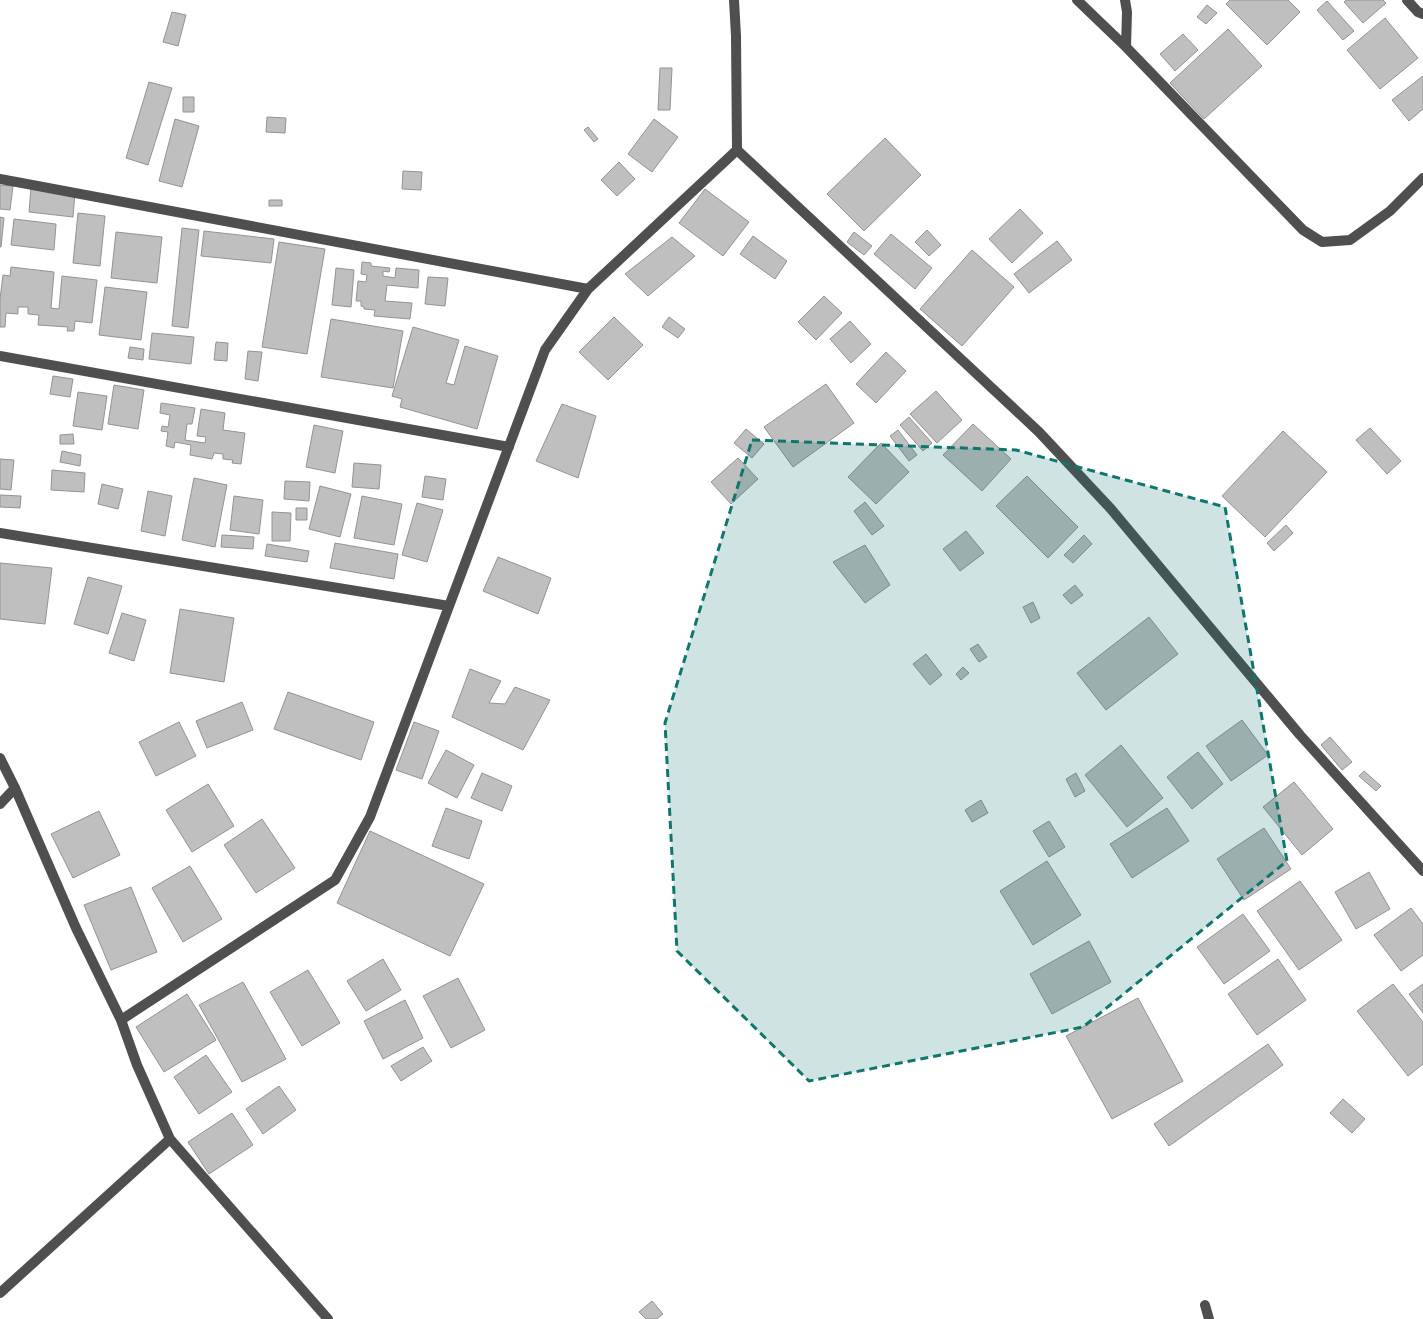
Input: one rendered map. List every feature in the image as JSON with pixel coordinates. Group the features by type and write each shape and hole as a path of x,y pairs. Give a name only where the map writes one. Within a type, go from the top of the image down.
{"street":[{"path":"734,0 736,36 737,150 1039,432 1111,509 1300,735 1423,871"},
{"path":"1077,0 1126,47 1303,230 1322,242 1350,240 1390,211 1423,178"},
{"path":"1125,0 1127,12 1126,47"},
{"path":"1407,0 1418,12 1423,14"},
{"path":"121,1020 335,880 370,817 545,350 588,289 737,150"},
{"path":"0,179 588,289"},
{"path":"0,356 509,447"},
{"path":"0,533 449,606"},
{"path":"0,758 15,788 76,928 121,1020 137,1065 170,1139 328,1319"},
{"path":"0,804 15,788"},
{"path":"0,1293 170,1139"},
{"path":"1205,1305 1209,1319"}],"highlighted area":[{"path":"752,440 1016,450 1225,507 1287,861 1083,1027 809,1081 677,951 665,723"}],"building":[{"path":"1230,0 1288,0 1300,12 1267,45 1226,4"},
{"path":"1346,0 1383,0 1386,3 1363,23 1344,2"},
{"path":"1327,1 1354,31 1343,40 1317,10"},
{"path":"1207,5 1217,13 1206,24 1197,17"},
{"path":"172,12 186,15 178,46 163,42"},
{"path":"1385,18 1418,58 1380,89 1347,50"},
{"path":"1228,29 1262,66 1204,119 1170,83"},
{"path":"1183,34 1198,50 1175,71 1160,54"},
{"path":"660,68 672,68 670,110 658,110"},
{"path":"1423,76 1423,109 1409,121 1392,100"},
{"path":"149,82 172,88 148,165 126,158"},
{"path":"183,97 194,97 194,112 183,112"},
{"path":"267,117 286,118 285,133 266,132"},
{"path":"175,119 199,126 182,187 159,181"},
{"path":"654,119 678,137 652,172 628,154"},
{"path":"588,127 598,139 594,142 584,130"},
{"path":"885,138 921,175 864,231 827,194"},
{"path":"619,162 635,179 617,196 601,180"},
{"path":"403,171 422,172 421,190 402,189"},
{"path":"0,185 13,186 10,210 0,209"},
{"path":"31,188 75,193 73,217 29,212"},
{"path":"705,189 749,222 723,256 679,223"},
{"path":"269,200 282,200 282,206 269,206"},
{"path":"1020,209 1043,233 1012,263 989,239"},
{"path":"78,213 105,216 100,266 73,263"},
{"path":"0,217 4,218 1,247 0,247"},
{"path":"14,219 56,224 54,250 11,245"},
{"path":"182,228 199,230 188,328 172,326"},
{"path":"927,230 941,245 929,256 915,242"},
{"path":"204,231 274,239 271,263 201,256"},
{"path":"116,232 162,237 157,283 111,278"},
{"path":"854,232 872,246 864,255 847,242"},
{"path":"891,234 932,268 915,289 874,254"},
{"path":"753,236 787,261 775,279 740,254"},
{"path":"672,237 695,256 648,296 625,274"},
{"path":"1057,241 1072,260 1029,293 1014,274"},
{"path":"279,242 325,249 307,354 262,347"},
{"path":"972,250 1014,287 962,346 920,309"},
{"path":"362,262 371,263 371,266 390,268 389,272 383,271 383,276 395,278 396,268 419,270 418,288 387,285 385,301 412,303 410,319 374,316 375,310 364,309 364,307 361,306 361,301 356,301 358,281 366,282 367,275 361,274"},
{"path":"11,267 54,272 51,308 59,309 62,276 97,280 92,323 75,321 74,331 67,331 68,327 38,325 39,315 28,314 28,307 18,307 18,314 6,313 5,327 0,327 0,299 3,275 10,276"},
{"path":"336,268 354,270 351,307 332,305"},
{"path":"428,277 448,278 445,306 425,304"},
{"path":"105,287 147,292 141,340 99,335"},
{"path":"824,296 842,313 816,340 798,322"},
{"path":"614,317 643,345 608,380 579,352"},
{"path":"669,317 685,329 678,338 662,327"},
{"path":"331,319 403,331 393,388 321,377"},
{"path":"850,321 871,344 851,363 830,339"},
{"path":"413,327 459,340 446,383 454,385 465,346 498,356 477,429 400,407 402,399 392,396"},
{"path":"152,333 194,337 191,364 149,359"},
{"path":"216,342 228,343 227,361 214,360"},
{"path":"130,347 144,349 143,360 128,358"},
{"path":"248,351 262,352 258,381 245,379"},
{"path":"886,352 906,371 876,403 856,384"},
{"path":"53,376 73,379 70,397 50,394"},
{"path":"826,384 854,423 793,467 764,427"},
{"path":"114,385 144,390 138,429 108,424"},
{"path":"936,391 962,420 937,443 910,414"},
{"path":"78,392 107,396 102,430 73,426"},
{"path":"161,403 195,408 192,424 187,424 185,440 205,443 206,437 197,436 201,409 225,413 223,430 245,433 241,464 232,463 233,460 223,459 223,454 214,453 212,459 190,455 191,445 175,442 174,448 166,446 168,432 161,431 162,426 168,427 170,415 160,413"},
{"path":"562,404 596,416 578,478 536,461"},
{"path":"909,417 932,443 923,451 900,425"},
{"path":"973,424 1011,459 982,491 943,455"},
{"path":"314,425 343,431 335,473 306,467"},
{"path":"1370,428 1401,461 1387,474 1356,440"},
{"path":"746,429 764,444 752,458 734,443"},
{"path":"898,430 917,455 909,461 890,436"},
{"path":"1283,431 1327,472 1265,537 1222,496"},
{"path":"73,434 74,444 60,444 60,435"},
{"path":"881,443 909,472 876,504 848,477"},
{"path":"62,451 81,455 80,466 60,462"},
{"path":"738,458 758,479 731,504 711,482"},
{"path":"0,459 14,460 11,490 0,489"},
{"path":"354,463 381,465 379,489 352,487"},
{"path":"52,470 85,473 84,492 51,490"},
{"path":"425,476 446,479 443,500 422,497"},
{"path":"1027,476 1078,527 1048,558 996,506"},
{"path":"194,478 227,485 215,547 182,540"},
{"path":"285,481 310,482 309,501 284,499"},
{"path":"102,484 123,489 118,509 98,504"},
{"path":"320,486 351,494 340,537 309,529"},
{"path":"148,491 172,496 165,536 141,531"},
{"path":"0,495 21,496 20,508 0,507"},
{"path":"234,496 263,500 259,534 230,530"},
{"path":"362,496 402,504 394,545 354,538"},
{"path":"865,502 884,526 872,535 854,511"},
{"path":"417,503 443,510 427,562 402,555"},
{"path":"296,508 307,508 307,520 296,520"},
{"path":"272,512 291,513 290,541 272,541"},
{"path":"1286,525 1293,533 1274,551 1267,543"},
{"path":"966,531 984,553 960,571 943,549"},
{"path":"222,535 254,537 253,549 221,547"},
{"path":"1084,535 1092,544 1073,563 1064,555"},
{"path":"335,543 398,554 394,579 330,568"},
{"path":"267,544 309,551 307,562 265,556"},
{"path":"865,545 890,585 865,603 833,562"},
{"path":"498,557 551,578 538,614 483,591"},
{"path":"0,563 52,568 45,624 0,619"},
{"path":"88,577 122,586 108,634 74,624"},
{"path":"1075,585 1083,595 1071,604 1063,595"},
{"path":"1033,602 1040,618 1031,623 1023,607"},
{"path":"180,609 234,618 224,682 170,673"},
{"path":"122,613 146,620 134,661 109,653"},
{"path":"1149,617 1178,654 1106,710 1077,673"},
{"path":"978,644 987,657 979,662 970,649"},
{"path":"926,654 942,675 930,685 913,664"},
{"path":"963,667 969,673 961,680 956,674"},
{"path":"470,669 501,681 489,703 505,704 515,687 550,700 523,750 452,717"},
{"path":"288,692 374,722 361,760 274,729"},
{"path":"242,702 253,730 207,748 196,721"},
{"path":"1242,720 1268,755 1231,781 1206,746"},
{"path":"179,722 196,756 156,776 139,742"},
{"path":"414,722 439,731 422,779 396,770"},
{"path":"1330,737 1352,762 1342,770 1321,745"},
{"path":"1121,745 1163,798 1127,827 1085,775"},
{"path":"446,750 474,765 457,798 428,783"},
{"path":"1198,752 1223,784 1192,809 1167,777"},
{"path":"1364,771 1381,786 1376,791 1359,776"},
{"path":"482,773 512,786 502,811 471,798"},
{"path":"1076,773 1085,791 1075,797 1066,779"},
{"path":"1294,782 1333,829 1302,855 1263,807"},
{"path":"208,784 234,826 192,852 166,810"},
{"path":"981,800 988,813 972,822 965,810"},
{"path":"446,808 482,821 469,859 432,846"},
{"path":"1167,808 1189,841 1132,878 1110,844"},
{"path":"99,811 120,855 73,878 51,834"},
{"path":"262,819 295,868 256,893 224,845"},
{"path":"1049,821 1065,847 1049,857 1033,831"},
{"path":"1264,828 1291,869 1244,900 1217,859"},
{"path":"370,831 484,884 450,956 337,903"},
{"path":"1047,861 1081,915 1033,945 1000,891"},
{"path":"190,866 222,919 183,942 152,888"},
{"path":"1369,872 1390,909 1356,929 1335,892"},
{"path":"1300,881 1342,940 1299,970 1257,911"},
{"path":"131,887 157,952 111,970 84,905"},
{"path":"1411,908 1423,924 1423,955 1401,971 1374,935"},
{"path":"1243,914 1270,951 1224,984 1197,947"},
{"path":"1089,941 1111,982 1052,1014 1030,974"},
{"path":"383,959 401,990 366,1011 347,981"},
{"path":"1278,959 1306,1000 1257,1035 1228,994"},
{"path":"308,970 340,1023 302,1046 270,992"},
{"path":"458,978 485,1030 451,1048 423,996"},
{"path":"243,982 286,1059 242,1082 199,1005"},
{"path":"1393,984 1423,1022 1423,1064 1408,1076 1357,1011"},
{"path":"1423,984 1423,1013 1409,994"},
{"path":"187,994 216,1040 164,1072 136,1027"},
{"path":"1138,998 1183,1081 1112,1119 1066,1036"},
{"path":"405,1000 423,1038 383,1059 364,1021"},
{"path":"1268,1044 1283,1065 1169,1146 1154,1124"},
{"path":"423,1047 432,1061 401,1081 391,1066"},
{"path":"206,1055 232,1092 199,1114 174,1077"},
{"path":"279,1086 296,1110 263,1134 246,1109"},
{"path":"1343,1099 1365,1119 1352,1133 1330,1113"},
{"path":"232,1113 253,1145 209,1174 188,1142"},
{"path":"652,1301 663,1314 657,1319 646,1319 639,1312"}]}
